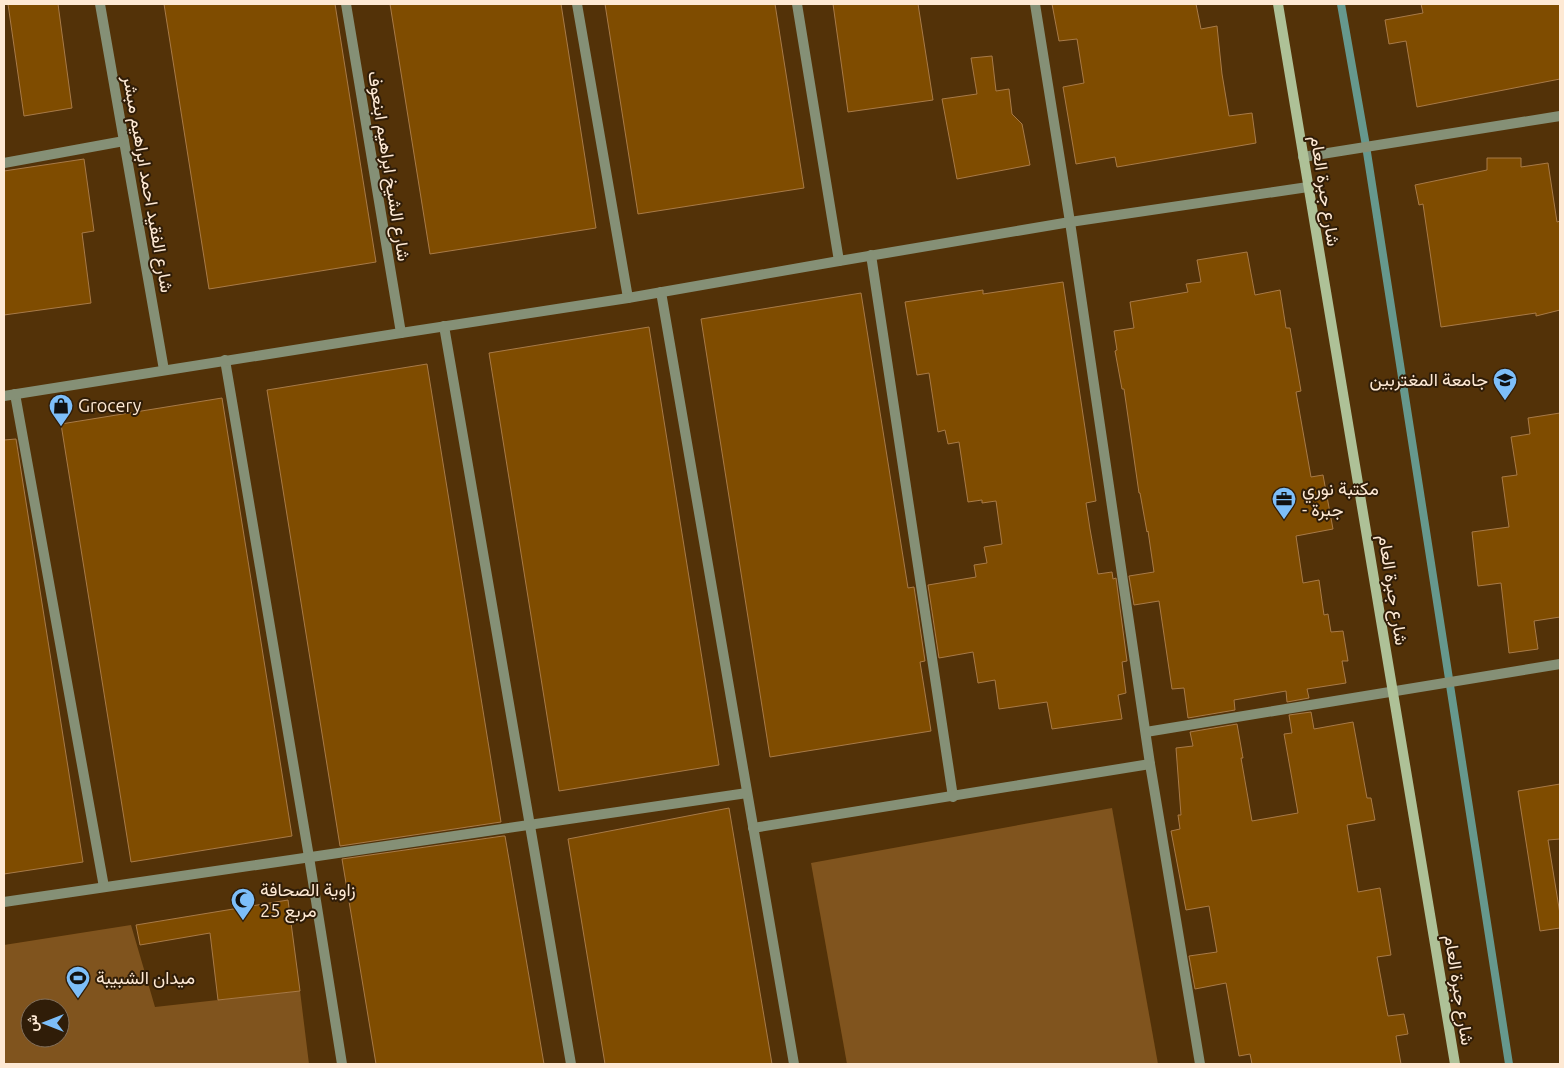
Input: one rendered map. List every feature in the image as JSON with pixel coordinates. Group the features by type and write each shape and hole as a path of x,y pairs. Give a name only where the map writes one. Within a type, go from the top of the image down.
{"main road":[{"name":"شارع جبرة العام","path":"1278,4 1455,1064"}],"street":[{"name":"شارع الفقيد احمد ابراهيم مبشر","path":"100,4 164,370"},
{"name":"شارع الشيخ ابراهيم ابنعوف","path":"346,4 401,333"},
{"path":"577,4 628,298"},
{"path":"796,4 839,261"},
{"path":"1035,4 1070,222 1150,764 1200,1064"},
{"path":"1303,157 1560,116"},
{"path":"4,163 124,141"},
{"path":"4,396 628,298 1070,222 1308,187"},
{"path":"871,255 953,797"},
{"path":"661,292 794,1064"},
{"path":"444,326 571,1064"},
{"path":"225,360 342,1064"},
{"path":"15,394 104,887"},
{"path":"1146,732 1560,664"},
{"path":"753,828 1150,764"},
{"path":"4,902 747,792"}],"shaded area":[{"path":"1112,808 1158,1064 847,1064 811,863"},
{"name":"ميدان الشبيبة","path":"131,925 155,1007 300,991 309,1064 4,1064 4,945"}],"building":[{"path":"8,4 58,4 72,108 24,116"},
{"path":"164,4 335,4 376,262 209,289"},
{"path":"390,4 561,4 596,228 430,254"},
{"path":"605,4 775,4 804,188 638,214"},
{"path":"833,4 918,4 933,100 848,112"},
{"path":"1052,4 1196,4 1201,29 1217,26 1229,116 1252,113 1256,143 1117,167 1115,157 1076,164 1063,87 1084,83 1077,39 1059,41"},
{"path":"1421,4 1560,4 1560,79 1417,107 1406,41 1389,44 1385,20 1423,13"},
{"path":"992,56 996,91 1009,89 1012,114 1022,124 1030,165 957,179 942,99 977,94 971,58"},
{"path":"1487,158 1521,158 1521,167 1548,163 1557,222 1560,221 1560,310 1536,316 1536,313 1441,327 1423,204 1419,205 1415,185 1487,170"},
{"path":"84,159 94,231 82,233 91,303 4,315 4,171"},
{"path":"1247,252 1255,295 1280,290 1286,328 1290,328 1301,391 1296,392 1311,477 1323,475 1333,529 1296,536 1303,583 1319,580 1324,615 1328,614 1331,632 1343,631 1348,661 1342,661 1346,683 1307,689 1309,698 1287,702 1286,691 1234,700 1235,710 1188,718 1184,688 1172,689 1159,601 1134,605 1129,576 1154,572 1148,531 1139,493 1124,389 1122,389 1115,351 1117,350 1114,331 1134,328 1130,302 1188,292 1186,284 1201,282 1197,260"},
{"path":"1063,282 1096,501 1086,503 1090,529 1098,574 1112,572 1113,579 1116,578 1127,661 1122,662 1126,693 1118,695 1122,719 1052,729 1047,702 999,709 995,680 978,683 973,652 939,658 928,585 976,577 974,565 987,563 984,547 1002,544 996,501 968,502 959,442 948,444 945,430 938,432 929,373 917,375 905,302 983,290 983,294"},
{"path":"861,293 908,588 914,587 925,661 920,662 931,731 770,757 701,319"},
{"path":"649,327 719,765 559,791 489,353"},
{"path":"427,364 501,822 340,846 267,390"},
{"path":"222,398 292,836 131,862 61,424"},
{"path":"1560,413 1560,617 1534,621 1538,649 1509,653 1501,583 1478,586 1472,532 1509,527 1502,477 1517,475 1511,437 1530,434 1528,418"},
{"path":"16,439 83,862 4,874 4,440"},
{"path":"1311,712 1314,729 1353,722 1367,798 1371,798 1375,820 1347,825 1358,892 1380,888 1391,955 1377,957 1388,1016 1404,1014 1408,1034 1396,1036 1401,1064 1252,1064 1250,1054 1239,1056 1226,983 1195,989 1189,956 1217,952 1209,906 1186,910 1171,831 1180,829 1178,815 1181,815 1176,748 1193,746 1190,732 1237,724 1252,821 1298,813 1284,734 1292,733 1289,715"},
{"path":"1560,784 1560,839 1548,840 1560,914 1560,928 1540,931 1518,791"},
{"path":"729,808 772,1064 605,1064 568,839"},
{"path":"505,836 544,1064 376,1064 342,859"},
{"path":"288,900 300,991 218,1000 210,933 140,945 136,925"}],"waterway":[{"path":"1341,4 1366,146 1509,1064"}],"place":[{"name":"جامعة المغتربين","path":"1505,401"},
{"name":"Grocery","path":"61,427"},
{"name":"مكتبة نوري - جبرة","path":"1284,520"},
{"name":"زاوية الصحافة مربع 25","path":"243,921"},
{"name":"ميدان الشبيبة","path":"78,999"}]}
